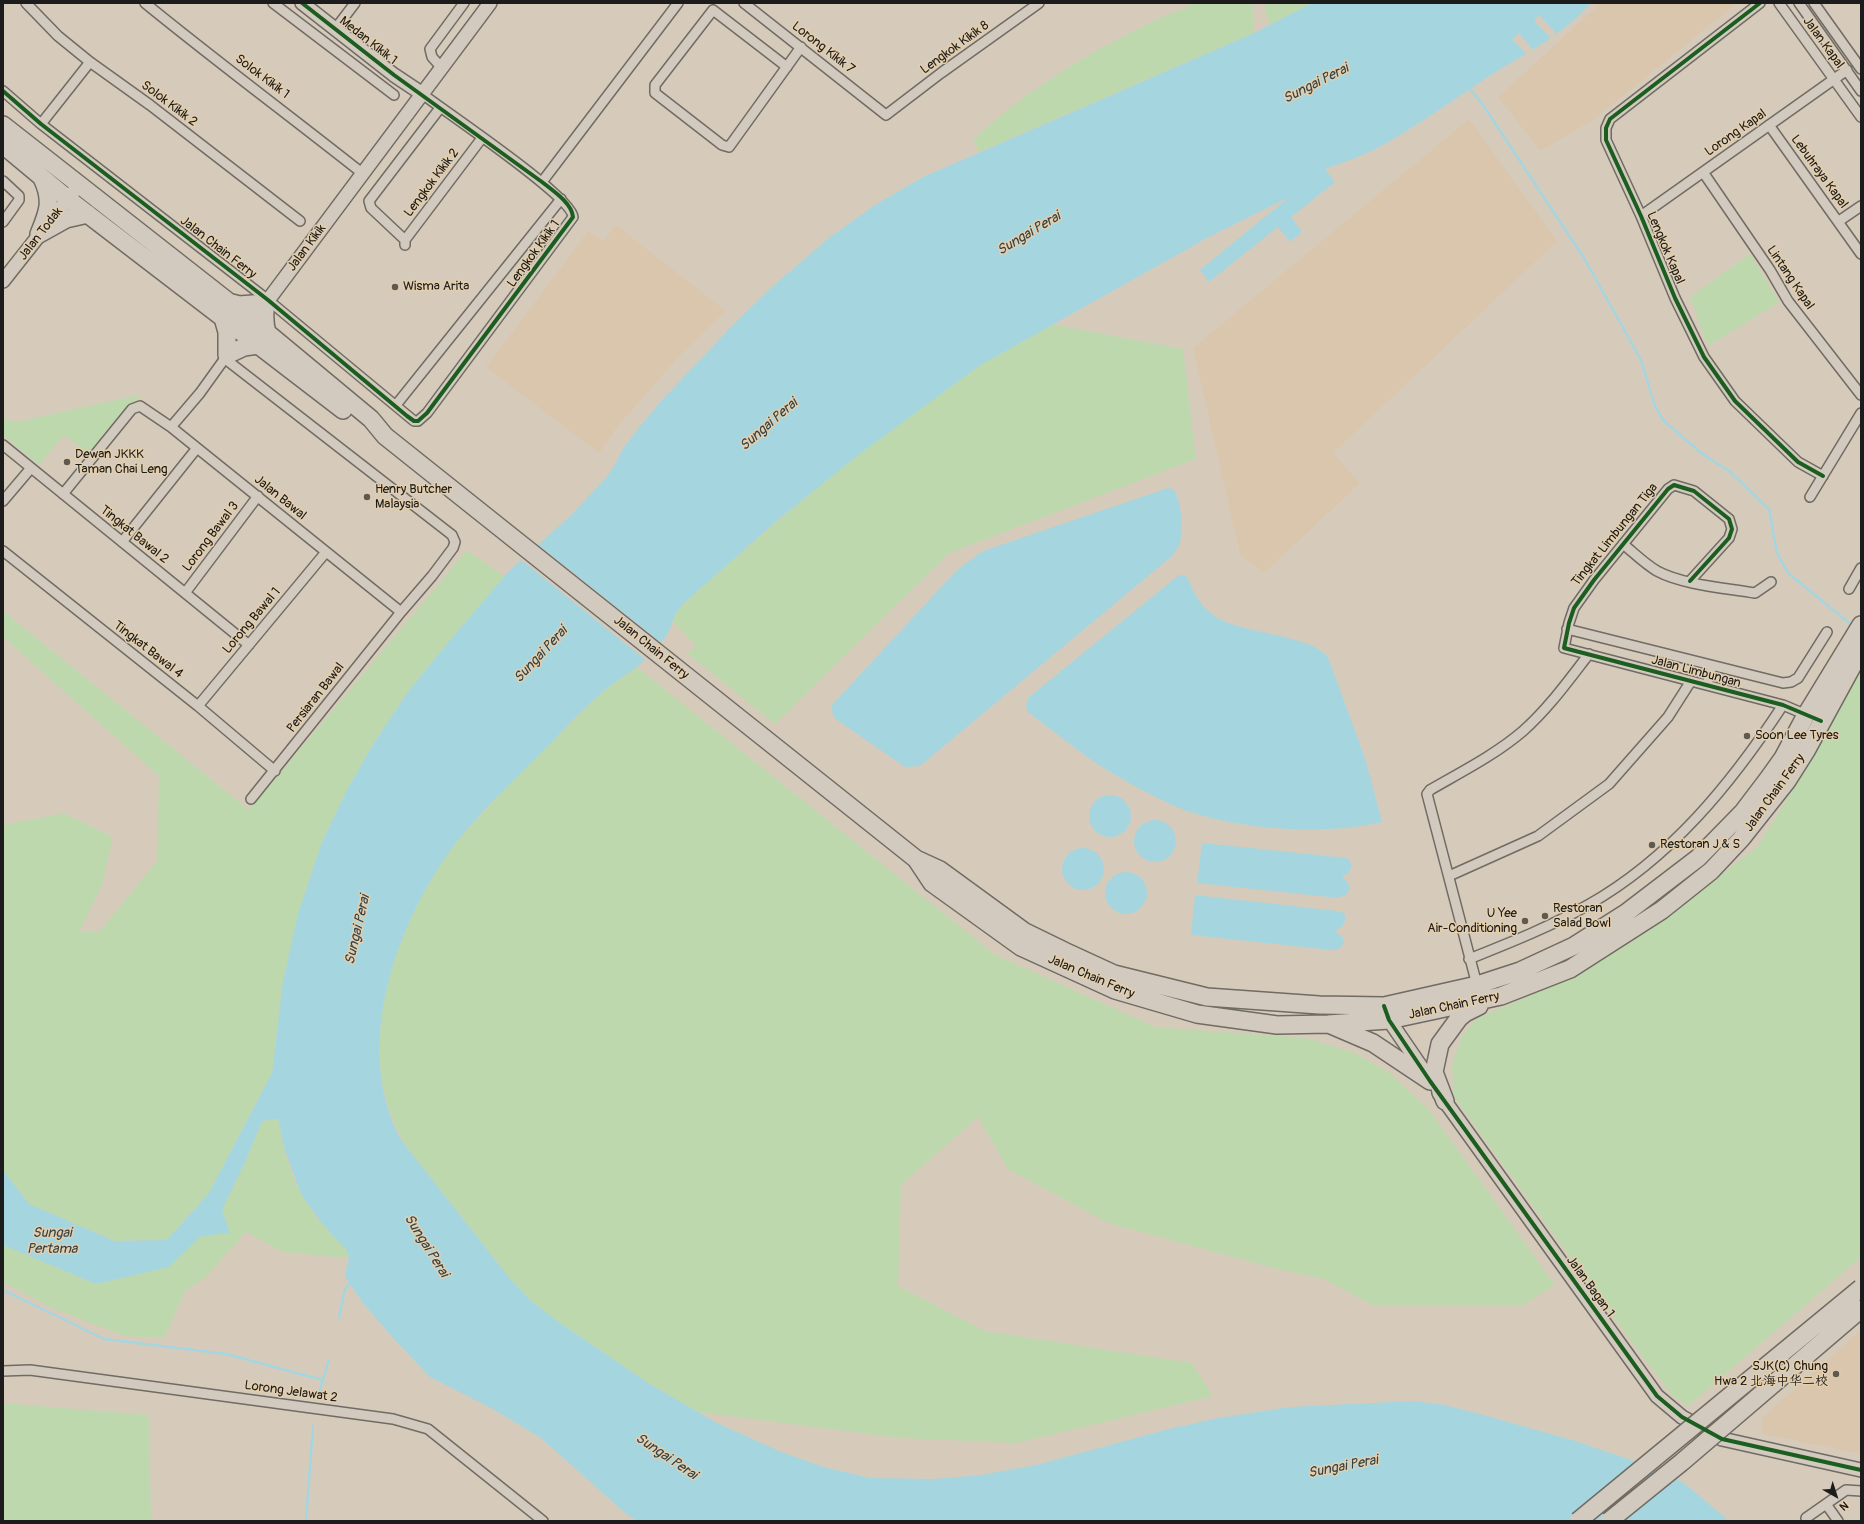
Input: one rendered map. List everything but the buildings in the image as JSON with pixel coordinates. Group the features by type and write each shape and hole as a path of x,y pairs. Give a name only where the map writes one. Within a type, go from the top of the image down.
{"highway":[{"name":"Jalan Chain Ferry","path":"3,125 73,192 228,302 248,327 366,428 386,436 916,859 940,870 1025,932 1114,974 1207,998 1319,1005 1387,1013 1520,971 1574,946 1626,913 1689,866 1743,812 1814,718 1833,686 1861,625"},
{"name":"Jalan Chain Ferry","path":"3,145 42,178 73,192 88,214 223,318 248,327"},
{"path":"39,234 49,205 49,196 42,178"},
{"path":"39,234 66,219 88,214"},
{"path":"223,318 227,332 226,356 263,339 264,314 267,301 239,305 228,302"},
{"name":"Jalan Chain Ferry","path":"1833,686 1861,650"},
{"name":"Jalan Chain Ferry","path":"916,859 932,883 1021,947 1115,990 1197,1014 1277,1025 1328,1024 1387,1013 1501,996 1570,969 1662,910 1711,871 1741,839 1782,787 1806,751 1814,718"},
{"path":"1444,1101 1434,1072 1440,1044 1453,1024 1465,1013 1501,996"},
{"path":"1328,1024 1373,1043 1430,1081"},
{"path":"1578,1521 1861,1288"},
{"path":"1609,1521 1682,1462 1861,1309"}],"street":[{"name":"Solok Kikik 2","path":"26,3 58,36 90,62 150,105 300,221"},
{"name":"Solok Kikik 1","path":"145,3 196,44 274,102 362,173"},
{"path":"273,3 394,95"},
{"name":"Medan Kikik 1","path":"302,3 336,28 394,75 421,93"},
{"path":"336,28 354,3"},
{"path":"441,67 432,57 430,49 464,3"},
{"name":"Jalan Kikik","path":"171,427 200,392 421,93 490,3"},
{"path":"542,182 678,3"},
{"name":"Lorong Kikik 7","path":"744,3 886,115"},
{"name":"Lengkok Kikik 8","path":"886,115 941,73 1039,3"},
{"name":"Lengkok Kapal","path":"1760,3 1610,119 1606,128 1606,140 1641,216 1675,298 1702,352 1735,401 1798,462 1823,476"},
{"name":"Jalan Kapal","path":"1779,3 1861,117"},
{"name":"Jalan Kapal","path":"1799,3 1861,91"},
{"name":"Jalan Kapal","path":"1818,5 1861,69"},
{"path":"787,66 713,10 655,85 655,93 722,145 730,147 801,47"},
{"path":"41,124 90,62"},
{"name":"Lorong Kapal","path":"1641,216 1846,70"},
{"path":"384,88 394,75"},
{"name":"Jalan Chain Ferry","path":"3,91 41,124 267,301 414,421 418,421"},
{"name":"Lengkok Kikik 1","path":"418,421 427,413 573,217 571,209 542,182 421,93"},
{"name":"Lengkok Kikik 2","path":"440,108 369,201 371,208 405,242 482,138"},
{"name":"Lebuhraya Kapal","path":"1769,125 1839,221 1861,254"},
{"name":"Lintang Kapal","path":"1703,172 1770,270 1788,300 1861,395"},
{"path":"3,181 19,196 19,200 3,222"},
{"name":"Jalan Todak","path":"3,281 9,268 73,192"},
{"name":"Lengkok Kikik 1","path":"396,405 561,199"},
{"path":"1839,221 1861,206"},
{"path":"226,356 452,535 455,542 453,548 432,576 401,612"},
{"name":"Jalan Bawal","path":"63,494 132,409 140,406 171,427 401,612"},
{"path":"1810,497 1861,413"},
{"name":"Tingkat Bawal 2","path":"3,445 249,645"},
{"path":"122,542 197,448"},
{"path":"3,501 32,468"},
{"name":"Tingkat Limbungan Tiga","path":"1564,648 1567,629 1574,608 1623,544 1668,489 1674,485 1694,491 1729,519 1732,529 1729,538 1690,581"},
{"name":"Lorong Bawal 3","path":"185,593 258,496"},
{"path":"1623,544 1655,570 1690,581 1755,593 1771,582"},
{"name":"Tingkat Bawal 4","path":"3,551 198,706 275,771"},
{"name":"Lorong Bawal 1","path":"198,706 326,552"},
{"path":"1849,589 1861,568"},
{"name":"Persiaran Bawal","path":"251,799 275,771 401,612"},
{"name":"Jalan Limbungan","path":"1567,629 1783,683 1791,682 1798,678 1827,632"},
{"name":"Jalan Limbungan","path":"1564,648 1783,705 1814,718"},
{"path":"1477,985 1427,794 1430,790 1500,748 1523,731 1554,699 1589,654"},
{"path":"1707,685 1712,666"},
{"path":"1449,876 1538,836 1609,784 1668,717 1691,681"},
{"path":"1469,959 1513,941 1588,905 1627,880 1676,840 1718,795 1753,750 1783,705"},
{"name":"Jalan Bagan 1","path":"1387,1013 1444,1101 1652,1390 1663,1402 1693,1424 1722,1439 1861,1470"},
{"name":"Lorong Jelawat 2","path":"3,1371 30,1370 393,1419 416,1425 428,1429 544,1521"},
{"path":"1806,1518 1846,1490 1861,1491"},
{"path":"1826,1504 1838,1521"}],"shaded area":[{"path":"1601,3 1737,3 1593,120 1540,151 1498,97"},
{"path":"1469,119 1557,241 1333,453 1360,483 1264,573 1240,554 1193,348"},
{"path":"616,225 726,311 680,355 617,427 599,453 486,367 588,231 603,241"},
{"name":"SJK(C) Chung Hwa 2 北海中华二校","path":"1861,1330 1861,1454 1763,1434 1761,1419"}],"green space":[{"path":"1191,3 1250,3 1253,7 1254,33 979,152 973,140 1024,97 1100,49 1153,22 1187,8"},
{"path":"1268,3 1312,3 1270,25 1264,8"},
{"path":"1750,254 1779,302 1708,346 1690,297"},
{"path":"1051,324 1183,349 1196,459 949,553 775,724 687,653 696,646 672,621 678,610 685,602 755,540 901,421 986,361"},
{"path":"143,394 127,408 88,453 64,435 39,465 3,435 3,418 16,422"},
{"path":"467,550 505,577 440,652 407,693 372,746 348,788 322,842 298,914 283,981 272,1073 209,1193 167,1240 115,1241 29,1204 3,1170 3,825 64,813 113,837 102,885 79,932 100,931 157,861 159,776 3,637 3,611 249,810"},
{"path":"1861,665 1861,1257 1688,1406 1673,1396 1636,1348 1454,1097 1452,1065 1461,1038 1476,1019 1566,980 1708,885 1757,847 1791,793"},
{"path":"637,667 994,954 1155,1027 1306,1038 1353,1052 1390,1073 1429,1110 1555,1285 1523,1305 1374,1306 1324,1279 1274,1268 1108,1223 1008,1169 978,1117 901,1185 898,1286 985,1331 1192,1363 1213,1396 1016,1443 901,1438 698,1412 648,1383 553,1318 530,1300 511,1280 408,1149 391,1114 382,1077 380,1039 384,1000 394,962 408,925 425,890 445,858 484,811 585,708 605,690"},
{"path":"278,1119 286,1157 296,1185 312,1211 341,1242 349,1258 283,1252 246,1232 206,1277 185,1291 164,1338 125,1336 54,1309 3,1282 3,1245 96,1284 169,1267 201,1236 222,1210 245,1162 262,1121"},
{"path":"3,1403 149,1415 151,1521 3,1521"}],"water":[{"path":"1312,3 1591,3 1568,25 1556,34 1409,130 1368,153 1325,169 1335,182 1291,217 1302,232 1290,242 1278,227 1209,282 1200,270 1289,197 1207,238 979,366 857,456 779,519 685,602 674,617 668,633 663,641 651,655 609,687 586,707 489,806 455,844 445,858 410,920 397,954 387,989 381,1025 380,1061 385,1096 400,1138 511,1280 530,1300 553,1318 648,1383 717,1423 779,1451 823,1467 871,1478 934,1479 981,1475 1036,1465 1169,1429 1218,1418 1290,1407 1413,1401 1445,1405 1480,1414 1572,1440 1658,1469 1684,1483 1729,1521 637,1521 625,1513 541,1438 491,1408 430,1377 393,1338 363,1303 347,1280 345,1274 349,1258 347,1251 320,1221 301,1194 285,1151 278,1119 262,1121 245,1162 222,1210 230,1233 201,1236 169,1267 96,1284 3,1245 3,1170 29,1204 115,1241 167,1240 209,1193 272,1073 283,981 298,914 322,842 348,788 372,746 407,693 508,572 570,516 606,478 616,463 622,450 661,401 733,325 773,286 830,237 875,205 923,177 1254,33"},
{"path":"1168,488 1173,489 1176,493 1182,522 1179,544 1172,556 920,766 905,767 834,718 831,706 957,570 983,551"},
{"path":"1179,575 1186,576 1201,603 1216,617 1243,628 1292,639 1307,644 1319,649 1328,657 1366,761 1382,822 1333,829 1279,828 1251,826 1200,815 1177,807 1132,785 1097,764 1029,713 1026,707 1028,698"},
{"path":"1110,795 1125,801 1131,816 1125,831 1110,837 1095,831 1089,816 1095,801"},
{"path":"1155,820 1170,826 1176,841 1170,856 1155,862 1140,856 1134,841 1140,826"},
{"path":"1202,843 1347,858 1350,861 1351,869 1347,874 1341,877 1346,880 1350,889 1347,894 1338,898 1197,883"},
{"path":"1079,848 1087,848 1095,851 1101,857 1104,869 1101,881 1095,887 1087,890 1079,890 1071,887 1065,881 1062,873 1062,865 1065,857 1071,851"},
{"path":"1122,872 1130,872 1138,875 1144,881 1147,893 1144,905 1138,911 1130,914 1122,914 1114,911 1108,905 1105,897 1105,889 1108,881 1114,875"},
{"path":"1195,895 1344,913 1346,918 1343,926 1335,931 1343,938 1344,943 1338,950 1332,950 1191,935"}],"pier":[{"path":"1539,15 1556,33 1551,38 1534,21"},
{"path":"1519,33 1533,50 1526,54 1512,39"},
{"path":"537,544 663,644 661,647 647,661 520,559"}],"waterway":[{"path":"1470,89 1483,105 1584,258 1641,360 1655,406 1664,421 1705,456 1728,470 1769,509 1777,553 1788,573 1854,627"},
{"path":"339,1318 345,1289 352,1282"},
{"path":"3,1290 104,1339 226,1354 323,1380"},
{"path":"318,1396 329,1360"},
{"path":"306,1521 313,1426"}],"cycle path":[{"path":"3,91 41,124 268,300 407,416 414,421 418,421 427,413 573,217 572,212 561,197 542,182 394,75 302,3"},
{"path":"1760,3 1610,119 1606,128 1606,140 1641,216 1675,298 1704,357 1735,401 1798,462 1823,476"},
{"path":"1690,581 1729,538 1732,529 1729,519 1694,491 1674,485 1668,489 1594,580 1574,608 1569,623 1564,648 1783,705 1821,721"},
{"path":"1384,1006 1389,1020 1430,1081 1657,1396 1682,1417 1722,1439 1861,1470"}],"place":[{"name":"Wisma Arita","path":"395,287"},
{"name":"Dewan JKKK Taman Chai Leng","path":"67,462"},
{"name":"Henry Butcher Malaysia","path":"367,497"},
{"name":"Soon Lee Tyres","path":"1747,736"},
{"name":"Restoran J & S","path":"1652,845"},
{"name":"Restoran Salad Bowl","path":"1545,916"},
{"name":"U Yee Air-Conditioning","path":"1525,921"},
{"name":"SJK(C) Chung Hwa 2 北海中华二校","path":"1836,1374"}],"water label":[{"name":"Sungai Perai","path":"1316,84"},
{"name":"Sungai Perai","path":"1029,234"},
{"name":"Sungai Perai","path":"769,425"},
{"name":"Sungai Perai","path":"541,655"},
{"name":"Sungai Perai","path":"358,930"},
{"name":"Sungai Pertama","path":"52,1242"},
{"name":"Sungai Perai","path":"426,1246"},
{"name":"Sungai Perai","path":"666,1457"},
{"name":"Sungai Perai","path":"1343,1467"}]}
